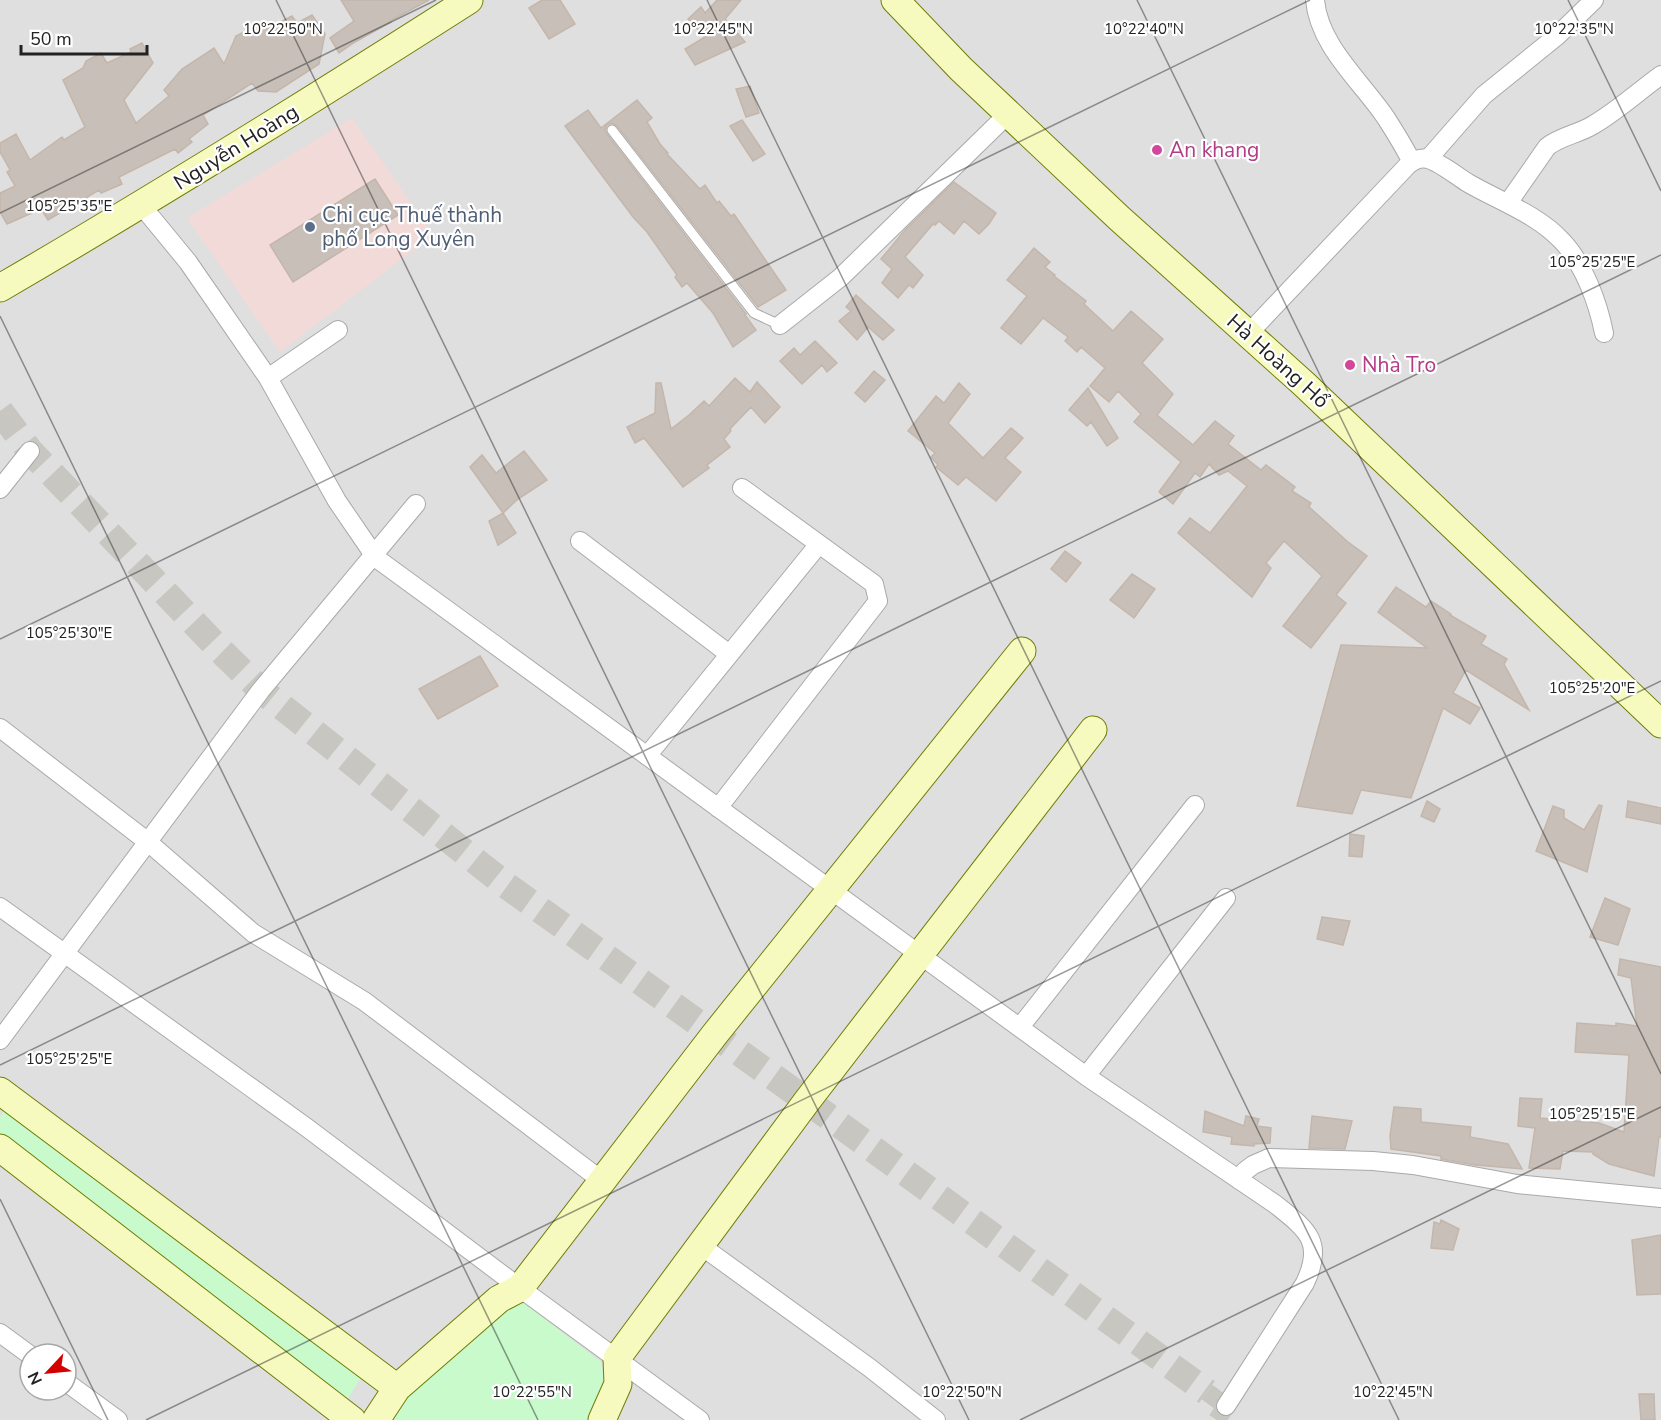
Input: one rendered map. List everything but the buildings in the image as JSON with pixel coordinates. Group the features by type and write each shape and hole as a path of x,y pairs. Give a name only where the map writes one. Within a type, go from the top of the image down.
{"street":[{"name":"Nguyễn Hoàng","path":"0,288 142,206 469,0"},
{"name":"Hà Hoàng Hổ","path":"895,0 961,69 1000,122 1119,218 1313,392 1661,724"},
{"path":"1315,0 1316,15 1338,54 1420,160 1508,203 1556,235 1574,256 1599,307 1604,333"},
{"path":"1248,334 1484,95 1557,36 1594,0"},
{"path":"1508,203 1547,147 1554,141 1579,134 1596,124 1661,75"},
{"path":"780,325 842,277 1000,122"},
{"path":"142,206 188,262 268,378 337,501 374,556 919,956 1086,1076 1239,1180 1302,1226 1312,1241 1314,1254 1312,1269 1226,1406"},
{"path":"268,378 338,330"},
{"path":"0,489 30,451"},
{"path":"718,808 878,601 874,584 742,488"},
{"path":"0,1040 261,690 416,504"},
{"path":"580,541 729,654"},
{"path":"647,756 819,544"},
{"path":"376,1420 397,1388 499,1299 520,1288 601,1180 1022,651"},
{"path":"0,728 148,842 253,933 364,1001 601,1180"},
{"path":"602,1420 618,1384 617,1358 807,1101 1093,730"},
{"path":"1020,1027 1195,805"},
{"path":"1086,1076 1226,898"},
{"path":"0,907 306,1128 700,1420"},
{"path":"0,1091 397,1388"},
{"path":"0,1148 352,1420"},
{"path":"1239,1180 1253,1165 1269,1158 1373,1161 1413,1165 1517,1184 1661,1198"},
{"path":"700,1245 870,1368 936,1420"},
{"path":"0,1333 18,1346"},
{"path":"78,1391 118,1420"}],"lane":[{"path":"612,130 754,313 780,325"}],"shaded area":[{"path":"0,0 1661,0 1661,1420 0,1420"},
{"name":"Chi cục Thuế thành phố Long Xuyên","path":"352,118 433,235 280,352 187,218"}],"green space":[{"path":"7,1107 364,1373 346,1401 0,1137 0,1117"},
{"path":"524,1303 601,1362 604,1378 589,1420 391,1420 419,1381 498,1310"}],"tunnel":[{"path":"0,411 30,451 261,690 507,886 1207,1392"},
{"path":"1207,1392 1226,1406 1217,1420"}],"place":[{"name":"An khang","path":"1157,150"},
{"name":"Chi cục Thuế thành phố Long Xuyên","path":"310,227"},
{"name":"Nhà Tro","path":"1350,365"}]}
